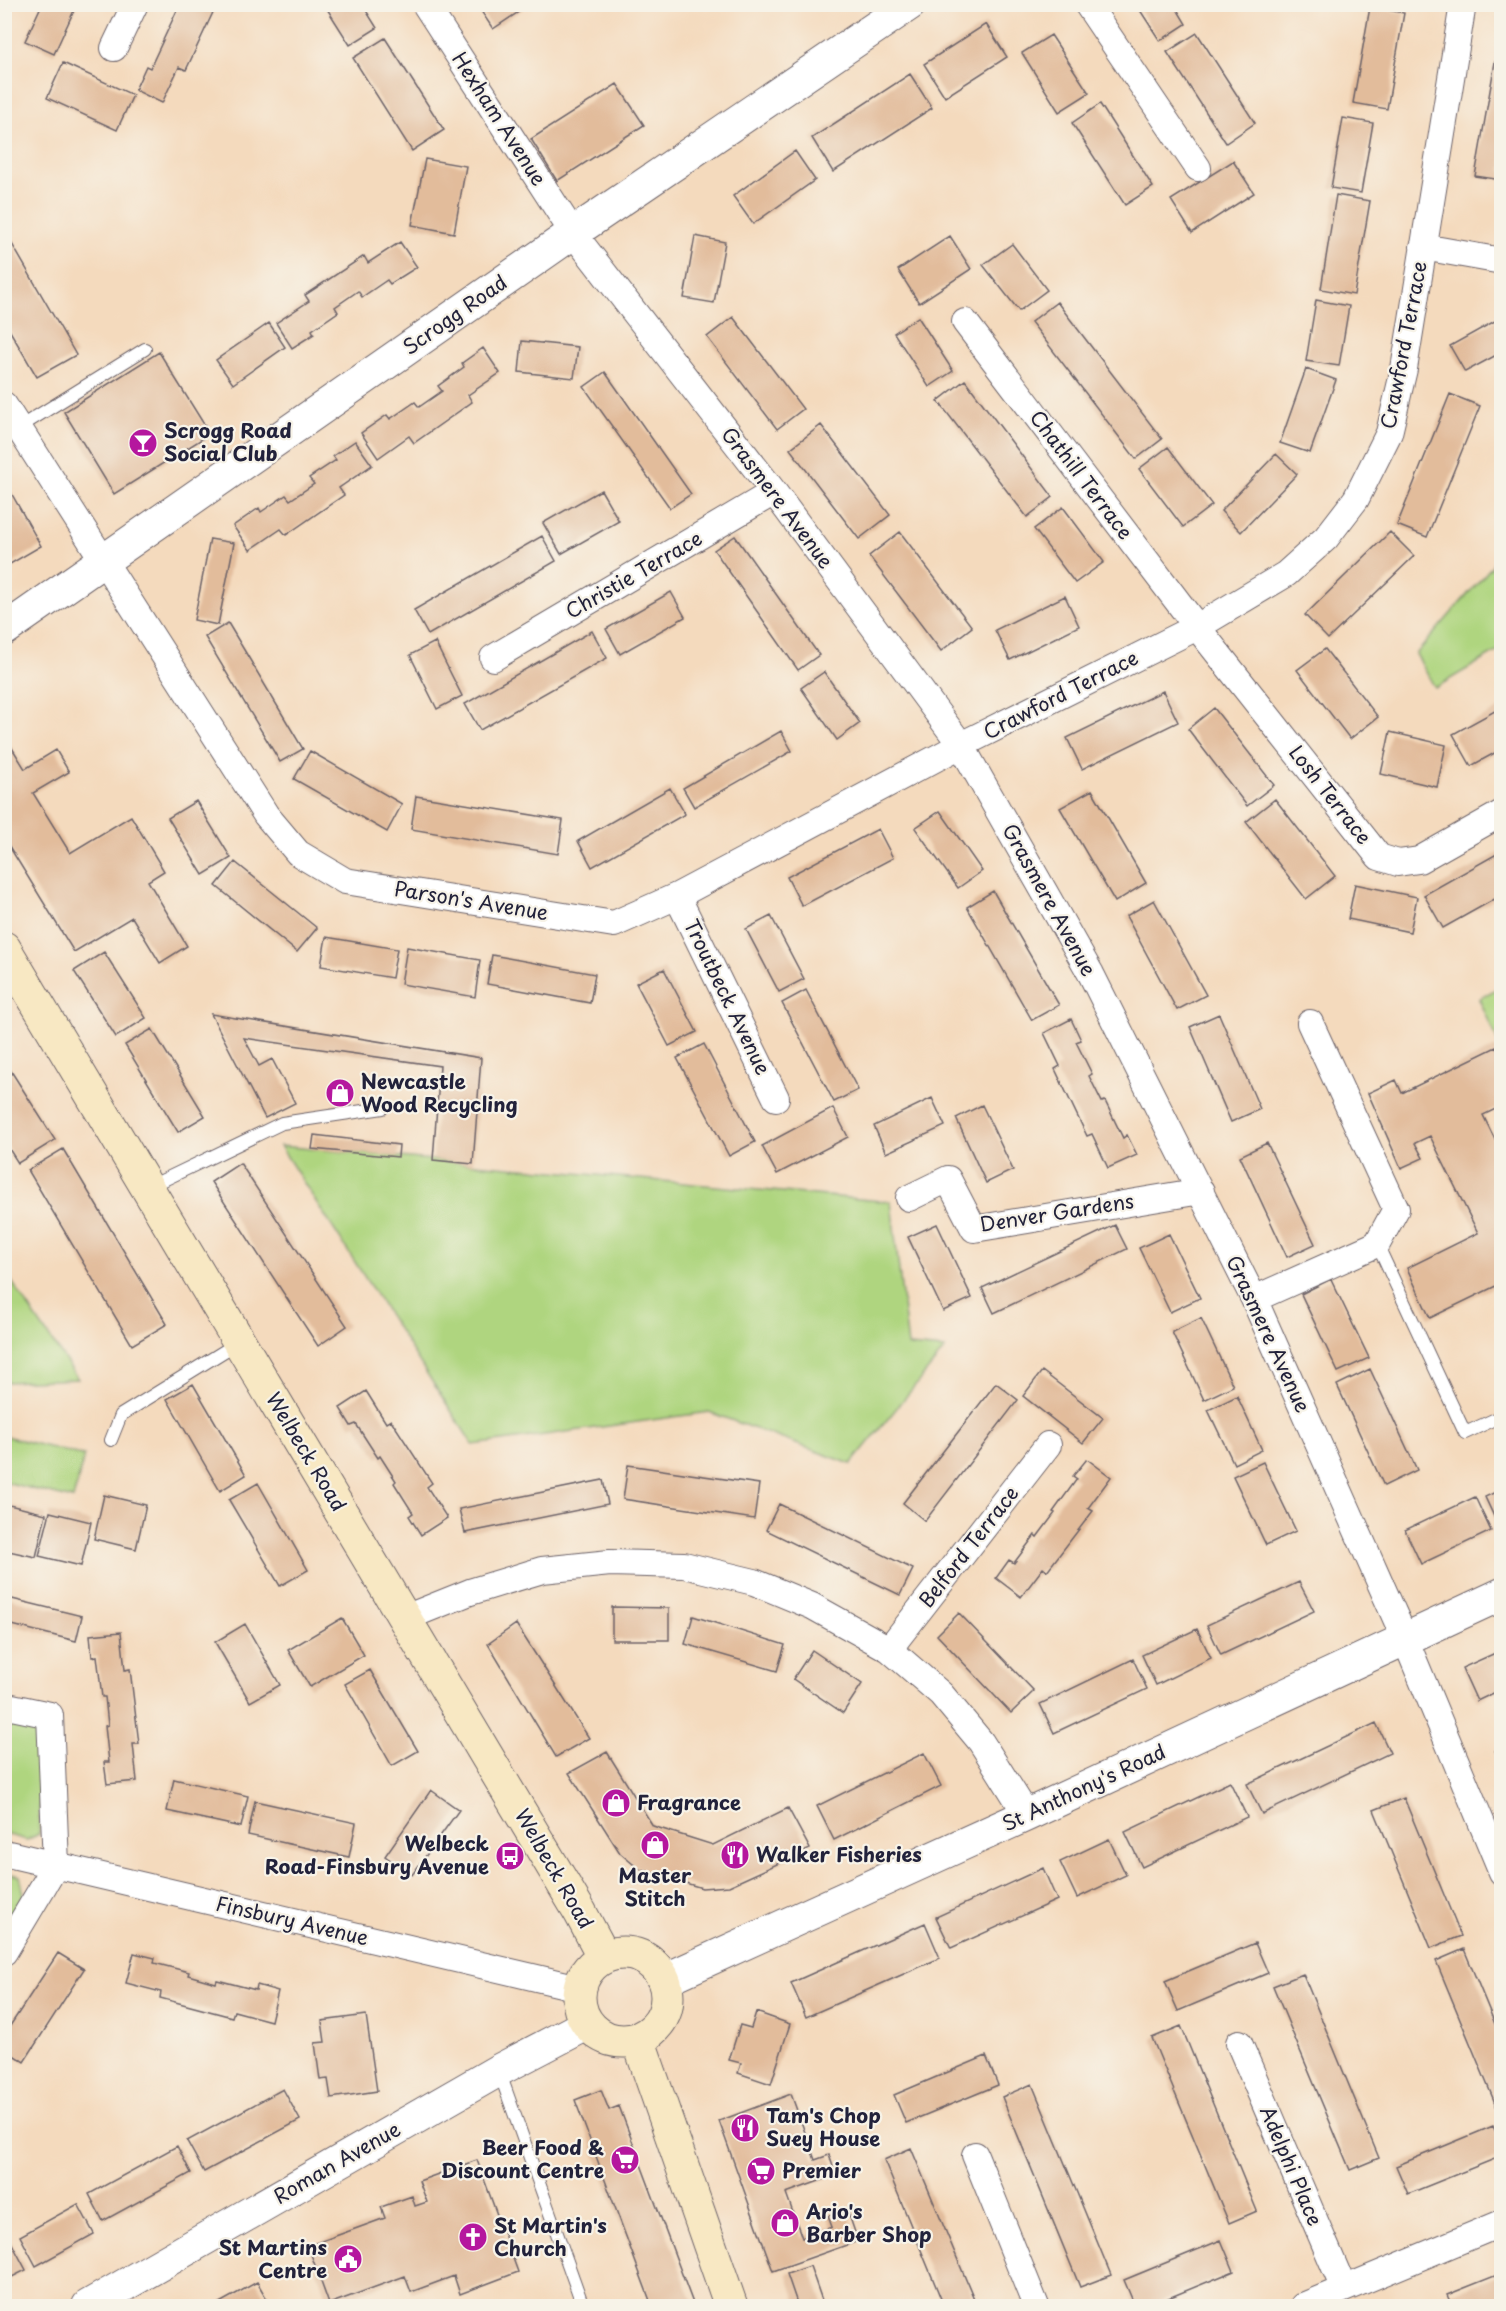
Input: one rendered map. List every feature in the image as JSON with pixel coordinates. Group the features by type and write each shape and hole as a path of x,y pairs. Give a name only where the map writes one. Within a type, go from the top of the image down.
{"main road":[{"name":"Welbeck Road","path":"4,948 580,1911 604,1957"},
{"path":"618,1953 632,1953 646,1959 657,1968 664,1980 667,2004 664,2015 658,2025 638,2039 616,2041 605,2038 587,2024 581,2013 579,1988 588,1970 604,1957 618,1953"},
{"path":"638,2039 731,2307"}],"street":[{"path":"114,48 135,4"},
{"name":"Hexham Avenue","path":"425,4 573,233"},
{"name":"Scrogg Road","path":"4,630 573,233 910,4"},
{"path":"1087,4 1198,168"},
{"name":"Crawford Terrace","path":"961,745 1197,627 1286,574 1326,538 1356,499 1389,433 1404,369 1463,4"},
{"name":"Grasmere Avenue","path":"573,233 774,492 961,745 1090,974 1254,1299 1405,1639 1502,1872"},
{"path":"1423,247 1502,261"},
{"name":"Chathill Terrace","path":"965,322 1197,627"},
{"name":"Parson's Avenue","path":"4,405 266,815 298,853 345,881 614,924 677,896 961,745"},
{"name":"Christie Terrace","path":"493,658 774,492"},
{"name":"Losh Terrace","path":"1197,627 1379,857 1398,863 1419,860 1502,813"},
{"name":"Troutbeck Avenue","path":"677,896 776,1098"},
{"path":"1254,1299 1377,1244 1396,1209 1310,1023"},
{"name":"Denver Gardens","path":"909,1198 948,1179 974,1229 1200,1191"},
{"name":"Belford Terrace","path":"889,1649 1048,1445"},
{"path":"405,1618 470,1592 542,1570 610,1563 684,1565 754,1582 812,1606 889,1649 941,1694 981,1742 1027,1815"},
{"name":"St Anthony's Road","path":"664,1980 1027,1815 1502,1594"},
{"path":"4,1710 7,1706 50,1714 56,1865 4,1952"},
{"name":"Finsbury Avenue","path":"4,1853 579,1988"},
{"name":"Roman Avenue","path":"88,2307 499,2070 587,2024"},
{"name":"Adelphi Place","path":"1239,2043 1344,2289"},
{"path":"975,2155 1036,2307"},
{"path":"1302,2307 1502,2223"}],"lane":[{"path":"18,428 145,349"},
{"path":"147,1188 282,1123 383,1108"},
{"path":"1377,1244 1466,1433 1502,1416"},
{"path":"111,1440 121,1415 240,1342"},
{"path":"499,2070 583,2307"}],"green space":[{"path":"1501,543 1501,649 1435,688 1416,654 1492,566"},
{"path":"1501,986 1501,1048 1479,999"},
{"path":"280,1146 891,1202 908,1346 945,1349 851,1464 709,1412 473,1445"},
{"path":"5,1272 78,1379 5,1382"},
{"path":"5,1436 84,1456 73,1499 5,1482"},
{"path":"10,1723 41,1732 39,1834 27,1840 5,1834 4,1732"},
{"path":"5,1873 20,1876 24,1895 5,1931"}],"building":[{"path":"42,4 77,4 54,54 25,41"},
{"path":"180,4 216,6 186,70 179,67 162,103 135,90 146,66 150,68"},
{"path":"324,4 362,4 377,28 350,45"},
{"path":"1136,4 1174,4 1186,24 1160,41"},
{"path":"477,5 520,5 523,9 493,29"},
{"path":"1370,7 1404,13 1387,109 1353,103"},
{"path":"986,24 1007,57 945,97 924,64"},
{"path":"1197,33 1255,123 1226,143 1167,52"},
{"path":"1051,35 1089,93 1059,112 1022,53"},
{"path":"385,38 444,130 412,151 353,58"},
{"path":"1495,62 1502,63 1502,180 1475,176"},
{"path":"63,63 133,95 117,130 47,98"},
{"path":"910,74 932,108 833,172 812,138"},
{"path":"617,84 644,125 557,181 531,139"},
{"path":"1100,104 1153,187 1125,205 1072,123"},
{"path":"1343,118 1373,123 1361,193 1331,188"},
{"path":"795,151 815,180 753,224 733,196"},
{"path":"425,159 466,166 454,233 412,225"},
{"path":"1233,161 1254,193 1192,233 1171,200"},
{"path":"1336,195 1370,201 1354,295 1321,289"},
{"path":"4,230 76,355 37,377 4,321"},
{"path":"695,236 725,242 714,303 684,298"},
{"path":"950,236 971,269 919,303 898,270"},
{"path":"400,242 417,267 390,284 387,280 362,297 358,291 335,307 338,312 312,330 314,334 292,348 276,323 309,301 305,295 364,256 368,263"},
{"path":"1012,244 1047,290 1019,311 983,265"},
{"path":"1316,300 1349,306 1339,366 1306,361"},
{"path":"1057,302 1162,439 1136,459 1031,322"},
{"path":"733,317 803,409 777,429 707,337"},
{"path":"918,317 953,371 929,387 894,333"},
{"path":"1502,317 1502,352 1465,372 1450,346"},
{"path":"269,323 285,347 233,384 216,360"},
{"path":"522,341 578,347 574,378 519,372"},
{"path":"483,348 500,373 468,395 472,402 414,443 409,436 378,458 361,433 387,415 390,419 415,402 419,407 442,391 438,386 464,367 462,363"},
{"path":"159,352 210,434 114,494 64,412"},
{"path":"1306,369 1336,380 1310,453 1280,443"},
{"path":"605,372 691,494 670,508 584,387"},
{"path":"965,380 1053,497 1027,517 938,401"},
{"path":"1450,394 1480,406 1427,537 1397,525"},
{"path":"821,425 890,515 859,539 790,449"},
{"path":"355,441 372,465 339,488 344,495 286,535 281,529 250,550 233,526 259,508 261,512 286,495 290,500 314,484 309,478 336,460 333,456"},
{"path":"1168,447 1212,505 1183,527 1139,469"},
{"path":"1276,454 1297,474 1241,532 1221,511"},
{"path":"5,482 41,546 5,567"},
{"path":"601,490 619,521 561,554 543,523"},
{"path":"1063,507 1104,562 1075,583 1034,529"},
{"path":"900,532 972,627 941,651 869,556"},
{"path":"1390,532 1414,556 1328,639 1305,615"},
{"path":"542,536 556,561 428,635 414,610"},
{"path":"735,536 819,655 798,670 714,550"},
{"path":"210,539 234,543 218,625 194,620"},
{"path":"671,592 685,617 620,654 606,629"},
{"path":"1065,596 1079,626 1010,660 995,630"},
{"path":"228,623 303,749 280,762 205,637"},
{"path":"592,631 607,658 480,730 465,704"},
{"path":"435,642 462,696 437,709 410,655"},
{"path":"1325,649 1378,717 1350,739 1297,670"},
{"path":"824,672 860,723 837,740 801,688"},
{"path":"1163,691 1178,722 1082,769 1067,738"},
{"path":"1502,707 1502,749 1471,766 1453,734"},
{"path":"1214,708 1274,785 1247,806 1188,729"},
{"path":"781,731 792,751 694,807 683,788"},
{"path":"1390,732 1446,745 1437,787 1381,774"},
{"path":"4,735 25,769 56,750 69,772 33,793 70,853 131,816 164,871 148,881 187,946 160,963 132,917 74,952 4,838"},
{"path":"310,751 402,804 387,832 294,779"},
{"path":"670,788 685,814 592,867 578,841"},
{"path":"1092,790 1146,883 1115,902 1060,808"},
{"path":"416,796 563,820 558,854 411,829"},
{"path":"1275,799 1335,876 1306,899 1246,822"},
{"path":"196,801 231,858 203,875 168,818"},
{"path":"940,811 982,871 958,888 915,828"},
{"path":"878,829 893,858 802,906 787,877"},
{"path":"1502,851 1502,895 1443,928 1424,895"},
{"path":"235,862 317,928 297,952 216,886"},
{"path":"1355,884 1417,897 1410,932 1348,919"},
{"path":"993,891 1059,1005 1032,1020 967,907"},
{"path":"1154,900 1206,995 1177,1010 1126,916"},
{"path":"771,916 804,979 779,992 746,929"},
{"path":"326,937 397,949 392,978 321,966"},
{"path":"407,947 480,960 475,997 401,984"},
{"path":"104,952 146,1018 116,1037 74,971"},
{"path":"492,955 595,974 590,1003 487,984"},
{"path":"664,969 697,1032 669,1046 636,983"},
{"path":"806,990 858,1090 834,1102 782,1003"},
{"path":"211,1014 481,1058 473,1164 433,1160 440,1066 244,1038 259,1066 272,1059 295,1103 265,1118"},
{"path":"1219,1014 1260,1109 1231,1122 1190,1027"},
{"path":"1071,1019 1081,1040 1076,1042 1092,1074 1089,1076 1102,1102 1105,1101 1123,1138 1127,1135 1137,1155 1108,1168 1092,1134 1087,1136 1055,1069 1060,1066 1044,1033"},
{"path":"152,1029 205,1116 178,1132 125,1045"},
{"path":"704,1044 755,1142 729,1156 677,1058"},
{"path":"1496,1047 1502,1059 1502,1106 1483,1115 1502,1154 1502,1283 1430,1318 1407,1268 1478,1233 1430,1136 1415,1143 1423,1158 1401,1168 1368,1093 1396,1080 1402,1093"},
{"path":"4,1060 55,1140 18,1163 4,1141"},
{"path":"932,1098 945,1126 886,1153 874,1126"},
{"path":"982,1105 1013,1170 986,1183 956,1118"},
{"path":"833,1108 848,1137 777,1174 762,1146"},
{"path":"314,1135 399,1145 398,1157 312,1149"},
{"path":"1267,1143 1315,1244 1287,1257 1240,1156"},
{"path":"63,1149 167,1324 132,1345 28,1170"},
{"path":"240,1163 347,1326 318,1346 211,1182"},
{"path":"937,1224 972,1298 943,1311 908,1237"},
{"path":"1115,1225 1127,1249 994,1313 982,1288"},
{"path":"1169,1234 1200,1298 1170,1312 1139,1248"},
{"path":"1331,1279 1369,1358 1338,1372 1301,1294"},
{"path":"1201,1318 1233,1386 1204,1400 1172,1332"},
{"path":"1370,1369 1417,1470 1384,1486 1337,1385"},
{"path":"1042,1371 1103,1418 1083,1443 1023,1396"},
{"path":"996,1383 1018,1400 925,1521 903,1503"},
{"path":"193,1384 246,1475 220,1491 167,1399"},
{"path":"366,1391 386,1423 391,1420 432,1483 427,1487 447,1518 421,1535 409,1516 413,1513 394,1483 396,1481 356,1424 351,1426 340,1408"},
{"path":"1237,1396 1262,1450 1234,1464 1208,1410"},
{"path":"1087,1459 1111,1477 1088,1508 1093,1511 1047,1571 1043,1568 1021,1597 996,1578 1009,1560 1014,1563 1035,1535 1037,1537 1077,1479 1073,1476"},
{"path":"1263,1462 1296,1531 1266,1545 1233,1476"},
{"path":"628,1465 759,1484 754,1519 623,1499"},
{"path":"603,1480 608,1504 465,1533 459,1509"},
{"path":"258,1483 308,1570 280,1586 229,1500"},
{"path":"1502,1489 1502,1524 1498,1525 1485,1497"},
{"path":"104,1495 146,1505 136,1549 94,1539"},
{"path":"1475,1497 1491,1531 1421,1564 1405,1530"},
{"path":"5,1504 46,1514 36,1557 4,1550"},
{"path":"779,1504 913,1569 900,1595 766,1530"},
{"path":"50,1512 91,1522 81,1566 39,1556"},
{"path":"1299,1582 1314,1611 1221,1655 1207,1625"},
{"path":"8,1598 82,1616 76,1641 4,1623"},
{"path":"612,1607 669,1608 669,1640 612,1640"},
{"path":"959,1613 1034,1691 1011,1713 937,1635"},
{"path":"693,1616 785,1645 777,1671 685,1644"},
{"path":"342,1618 364,1655 310,1687 288,1650"},
{"path":"245,1624 280,1685 250,1702 215,1642"},
{"path":"516,1624 589,1738 556,1757 488,1644"},
{"path":"1197,1629 1211,1658 1156,1685 1142,1655"},
{"path":"121,1632 125,1670 130,1669 139,1744 133,1744 137,1781 107,1784 104,1762 109,1762 105,1697 102,1697 97,1656 92,1657 90,1635"},
{"path":"812,1650 862,1684 843,1713 793,1679"},
{"path":"1502,1650 1502,1689 1477,1701 1462,1668"},
{"path":"1133,1659 1147,1689 1054,1733 1040,1704"},
{"path":"370,1670 418,1751 392,1766 345,1684"},
{"path":"1376,1723 1390,1753 1262,1814 1247,1784"},
{"path":"1502,1748 1502,1765 1495,1751"},
{"path":"607,1752 653,1826 713,1845 788,1808 810,1849 729,1886 702,1888 639,1869 620,1853 569,1773"},
{"path":"924,1753 941,1786 834,1840 817,1806"},
{"path":"174,1779 248,1796 241,1827 167,1811"},
{"path":"1230,1782 1247,1817 1142,1867 1125,1832"},
{"path":"431,1790 459,1810 412,1875 385,1856"},
{"path":"1404,1798 1461,1936 1431,1948 1374,1810"},
{"path":"255,1801 356,1823 349,1857 248,1835"},
{"path":"1109,1839 1126,1875 1077,1898 1060,1862"},
{"path":"1043,1868 1057,1900 951,1948 936,1917"},
{"path":"925,1923 940,1958 806,2017 791,1983"},
{"path":"1255,1943 1268,1973 1178,2011 1165,1981"},
{"path":"1464,1949 1502,2041 1502,2120 1436,1961"},
{"path":"58,1953 84,1969 24,2062 4,2049 4,2035"},
{"path":"134,1953 155,1958 154,1963 189,1972 188,1975 216,1983 217,1980 256,1990 257,1985 278,1991 271,2021 234,2011 232,2017 160,1998 161,1992 126,1983"},
{"path":"1303,1974 1379,2158 1350,2170 1273,1986"},
{"path":"756,2012 790,2024 771,2084 738,2073 741,2063 729,2060 740,2025 751,2028"},
{"path":"366,2015 377,2091 331,2098 328,2079 320,2080 315,2043 325,2042 322,2021"},
{"path":"1181,2026 1257,2211 1229,2223 1152,2038"},
{"path":"986,2056 998,2085 906,2123 894,2095"},
{"path":"1032,2084 1111,2275 1080,2287 1002,2097"},
{"path":"283,2089 300,2120 204,2172 187,2141"},
{"path":"601,2090 609,2110 619,2106 694,2306 652,2306 575,2100"},
{"path":"791,2094 815,2160 829,2155 836,2175 786,2193 802,2238 832,2227 828,2216 847,2209 858,2241 773,2271 719,2121"},
{"path":"1493,2126 1502,2146 1502,2156 1408,2194 1396,2166"},
{"path":"177,2146 191,2173 103,2221 89,2194"},
{"path":"911,2148 977,2306 944,2306 884,2160"},
{"path":"477,2160 518,2272 460,2294 454,2276 411,2292 405,2276 329,2304 308,2246 385,2218 381,2207 412,2196 415,2206 427,2202 419,2181"},
{"path":"78,2204 94,2234 36,2266 20,2236"},
{"path":"9,2238 26,2270 4,2281 4,2241"},
{"path":"1221,2240 1234,2271 1149,2306 1135,2306 1124,2280"},
{"path":"810,2266 824,2306 798,2306 787,2274"},
{"path":"1502,2273 1502,2306 1452,2306 1447,2295"},
{"path":"257,2282 271,2306 214,2306"}],"place":[{"name":"Scrogg Road Social Club","path":"143,443"},
{"name":"Newcastle Wood Recycling","path":"340,1093"},
{"name":"Fragrance","path":"616,1803"},
{"name":"Master Stitch","path":"655,1845"},
{"name":"Walker Fisheries","path":"735,1855"},
{"name":"Welbeck Road-Finsbury Avenue","path":"510,1856"},
{"name":"Tam's Chop Suey House","path":"745,2128"},
{"name":"Beer Food & Discount Centre","path":"625,2160"},
{"name":"Premier","path":"761,2171"},
{"name":"Ario's Barber Shop","path":"785,2223"},
{"name":"St Martin's Church","path":"473,2237"},
{"name":"St Martins Centre","path":"348,2259"}]}
